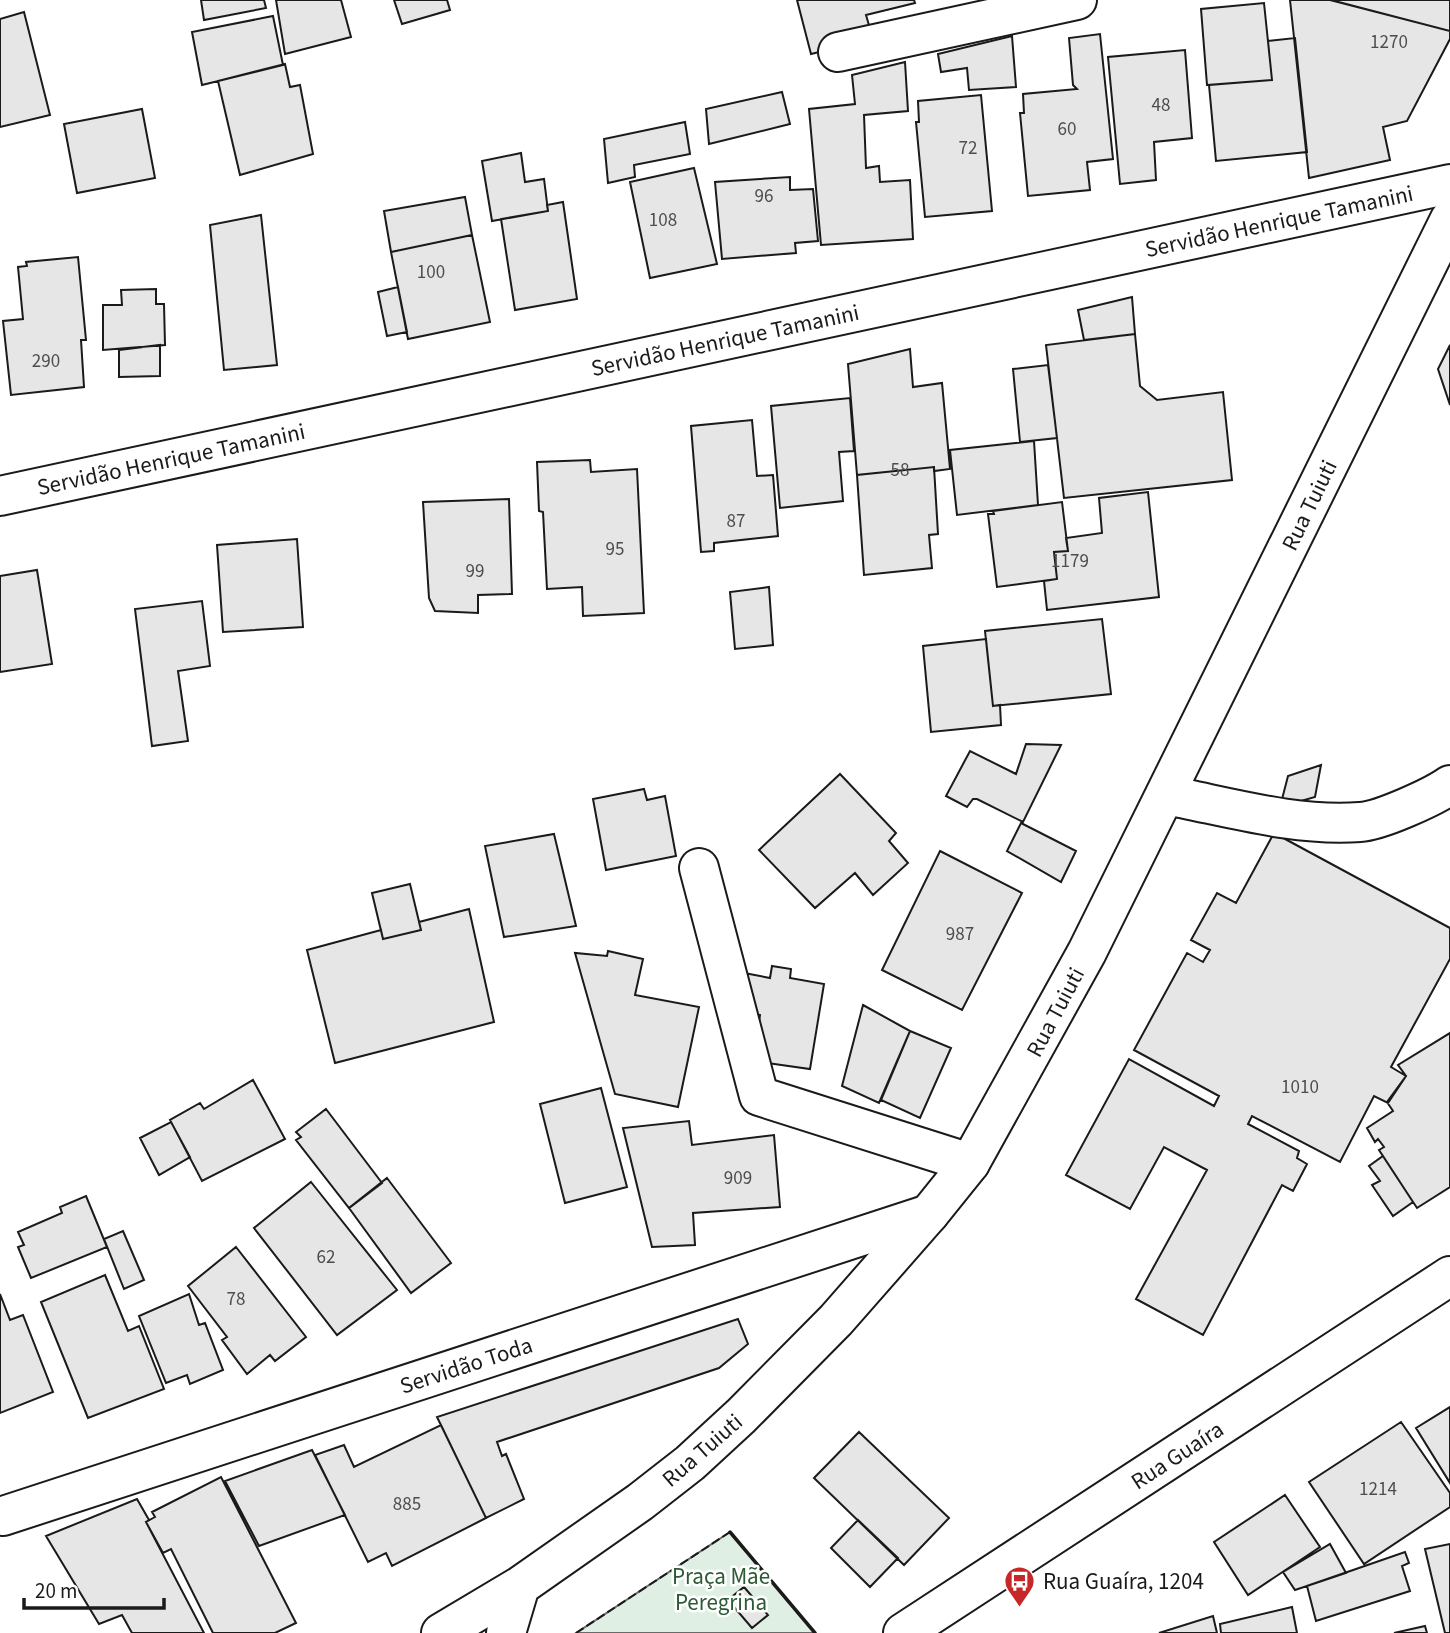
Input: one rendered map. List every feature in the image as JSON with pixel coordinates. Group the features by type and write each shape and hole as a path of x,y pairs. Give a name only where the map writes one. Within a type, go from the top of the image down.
{"street":[{"path":"838,52 1077,0"},
{"name":"Servidão Henrique Tamanini","path":"0,496 1450,184"},
{"name":"Rua Tuiuti","path":"441,1633 520,1586 640,1502 721,1435 836,1320 970,1163 1055,1013 1167,795 1450,219"},
{"path":"1167,795 1323,822 1363,822 1436,794 1450,785"},
{"path":"699,868 759,1096 970,1163"},
{"name":"Servidão Toda","path":"3,1516 929,1214"},
{"name":"Rua Guaíra","path":"903,1633 1450,1276"},
{"path":"506,1633 520,1586"}],"green space":[{"name":"Praça Mãe Peregrina","path":"730,1532 815,1633 576,1633"}],"building":[{"path":"201,0 264,0 266,8 204,20"},
{"path":"276,0 341,0 351,37 285,54"},
{"path":"394,0 447,0 450,10 402,24"},
{"path":"797,0 914,0 915,3 866,15 873,39 811,54"},
{"path":"1290,0 1331,0 1450,31 1450,39 1407,121 1383,127 1390,160 1309,178"},
{"path":"1330,0 1450,0 1450,31"},
{"path":"1264,3 1272,80 1207,85 1201,9"},
{"path":"24,12 50,115 0,127 0,19"},
{"path":"273,16 283,65 202,85 192,32"},
{"path":"1100,34 1113,159 1087,162 1090,190 1028,196 1020,113 1024,113 1023,94 1077,89 1073,85 1069,38"},
{"path":"1012,36 1016,87 969,90 967,68 941,72 938,54"},
{"path":"1295,38 1307,152 1216,161 1209,85 1272,80 1268,41"},
{"path":"1185,50 1192,138 1154,142 1156,180 1120,184 1108,57"},
{"path":"905,62 908,111 864,115 866,168 879,166 880,182 910,180 913,239 821,245 809,109 855,104 852,75"},
{"path":"285,64 290,87 300,85 313,154 240,175 218,81"},
{"path":"782,92 790,124 709,144 706,109"},
{"path":"981,95 992,211 925,217 916,122 919,122 918,101"},
{"path":"142,109 155,178 77,193 64,124"},
{"path":"685,122 690,154 634,165 635,177 608,183 604,139"},
{"path":"521,153 525,182 544,179 548,211 492,221 482,161"},
{"path":"694,168 717,264 650,278 630,182"},
{"path":"790,177 790,190 813,189 818,241 795,243 796,253 722,259 715,182"},
{"path":"465,197 472,235 391,252 384,211"},
{"path":"563,202 577,299 515,310 501,219 548,211 547,205"},
{"path":"261,215 277,365 224,370 210,225"},
{"path":"472,235 490,322 408,339 391,252"},
{"path":"78,257 86,340 81,340 84,387 11,395 3,321 23,319 18,267 27,266 26,262"},
{"path":"398,287 407,332 387,336 378,292"},
{"path":"156,289 156,304 164,304 165,345 103,350 103,305 122,305 121,290"},
{"path":"1132,297 1135,334 1084,340 1078,310"},
{"path":"1135,334 1140,386 1157,400 1223,392 1232,480 1064,498 1046,345"},
{"path":"160,345 160,376 119,377 119,350"},
{"path":"1450,345 1450,405 1438,369"},
{"path":"910,349 913,387 942,383 950,469 934,471 934,467 857,475 848,364"},
{"path":"1048,365 1057,438 1020,442 1013,369"},
{"path":"850,398 854,451 839,452 843,501 780,508 771,406"},
{"path":"752,420 757,476 773,475 778,536 714,543 714,551 701,552 691,426"},
{"path":"1034,441 1038,505 957,515 950,450"},
{"path":"590,460 591,472 637,469 644,613 583,616 582,587 547,589 537,462"},
{"path":"934,467 938,534 929,535 932,568 864,575 857,475"},
{"path":"1148,492 1159,597 1047,610 1044,581 1057,579 1054,552 1068,551 1066,538 1102,533 1099,498"},
{"path":"509,499 512,594 478,595 478,613 435,611 429,598 423,502"},
{"path":"1062,502 1068,551 1054,552 1057,579 997,587 988,514 994,514 993,511"},
{"path":"297,539 303,627 223,632 217,545"},
{"path":"37,570 52,664 0,672 0,576"},
{"path":"769,587 773,645 735,649 730,592"},
{"path":"202,601 210,666 178,671 188,741 152,746 135,609"},
{"path":"1102,619 1111,694 993,706 985,631"},
{"path":"986,639 993,706 1000,705 1001,725 931,732 923,646"},
{"path":"1026,744 1061,745 1023,822 977,799 973,799 967,807 946,796 970,751 1016,774"},
{"path":"1321,765 1315,797 1280,807 1288,776"},
{"path":"840,774 896,833 889,841 908,863 873,895 855,873 815,908 759,850"},
{"path":"644,789 647,800 665,796 676,856 606,870 593,799"},
{"path":"1021,823 1076,851 1061,882 1007,851"},
{"path":"1274,833 1450,928 1450,959 1391,1067 1406,1076 1388,1103 1374,1096 1340,1162 1252,1116 1248,1124 1299,1151 1297,1158 1307,1164 1293,1191 1282,1185 1203,1335 1136,1299 1207,1170 1164,1147 1130,1209 1066,1175 1129,1059 1214,1106 1219,1096 1134,1050 1187,953 1203,962 1210,950 1191,940 1217,893 1236,903"},
{"path":"554,834 576,926 504,937 485,846"},
{"path":"940,851 1022,893 962,1010 882,970"},
{"path":"410,884 421,930 383,939 372,893"},
{"path":"469,909 494,1022 335,1063 307,950 381,930 383,939 421,930 419,922"},
{"path":"608,951 643,959 635,995 699,1007 678,1107 615,1094 575,953 607,956"},
{"path":"772,966 791,969 790,978 824,984 810,1069 753,1061 760,1015 737,1011 744,973 770,978"},
{"path":"863,1005 910,1031 879,1103 842,1086"},
{"path":"910,1031 951,1048 920,1118 881,1100"},
{"path":"1450,1033 1450,1187 1417,1208 1379,1150 1384,1147 1378,1139 1375,1142 1367,1128 1393,1111 1387,1102 1406,1076 1398,1065"},
{"path":"253,1080 285,1139 202,1181 170,1120 200,1103 204,1109"},
{"path":"601,1088 627,1187 565,1203 540,1104"},
{"path":"326,1109 382,1183 349,1208 296,1140 301,1137 296,1132"},
{"path":"689,1121 692,1145 774,1135 780,1207 693,1213 695,1245 652,1247 623,1128"},
{"path":"171,1122 190,1157 159,1175 140,1138"},
{"path":"1383,1156 1413,1202 1393,1216 1372,1185 1380,1181 1369,1166"},
{"path":"387,1178 451,1263 411,1293 349,1208"},
{"path":"311,1182 397,1290 337,1335 254,1228"},
{"path":"86,1196 107,1247 31,1278 18,1247 24,1245 18,1232 62,1213 60,1207"},
{"path":"123,1231 144,1280 124,1289 104,1239"},
{"path":"236,1247 306,1337 275,1361 270,1355 247,1374 222,1340 227,1337 188,1286"},
{"path":"105,1275 128,1331 139,1326 164,1389 88,1418 41,1302"},
{"path":"0,1294 10,1320 23,1315 53,1392 0,1413"},
{"path":"189,1294 199,1325 205,1323 223,1370 190,1384 187,1375 166,1383 139,1316"},
{"path":"738,1319 748,1344 719,1368 497,1442 502,1456 506,1454 524,1499 486,1518 437,1417"},
{"path":"1450,1407 1450,1483 1416,1428"},
{"path":"1401,1422 1450,1493 1450,1507 1364,1564 1309,1482"},
{"path":"441,1425 486,1518 392,1566 386,1553 368,1562 315,1455 344,1445 354,1467"},
{"path":"859,1432 949,1518 904,1565 814,1478"},
{"path":"312,1450 345,1515 259,1546 225,1481"},
{"path":"221,1477 296,1623 275,1633 213,1633 171,1549 163,1553 146,1522 155,1517 152,1512"},
{"path":"1285,1495 1320,1547 1248,1595 1214,1542"},
{"path":"137,1499 149,1520 146,1522 204,1633 132,1633 122,1615 99,1624 46,1536"},
{"path":"858,1520 898,1558 870,1587 831,1548"},
{"path":"1330,1544 1346,1573 1295,1590 1283,1572"},
{"path":"1450,1544 1450,1633 1445,1633 1425,1549"},
{"path":"1405,1552 1409,1563 1402,1566 1410,1591 1316,1621 1307,1586"},
{"path":"744,1587 768,1615 752,1628 728,1600"},
{"path":"1292,1607 1297,1633 1221,1633 1220,1624"},
{"path":"1213,1616 1217,1633 1159,1633"},
{"path":"1425,1626 1427,1633 1394,1633"}],"fence":[{"path":"576,1633 730,1532"}],"wall":[{"path":"730,1532 815,1633"}],"place":[{"name":"Rua Guaíra, 1204","path":"1020,1608"}]}
